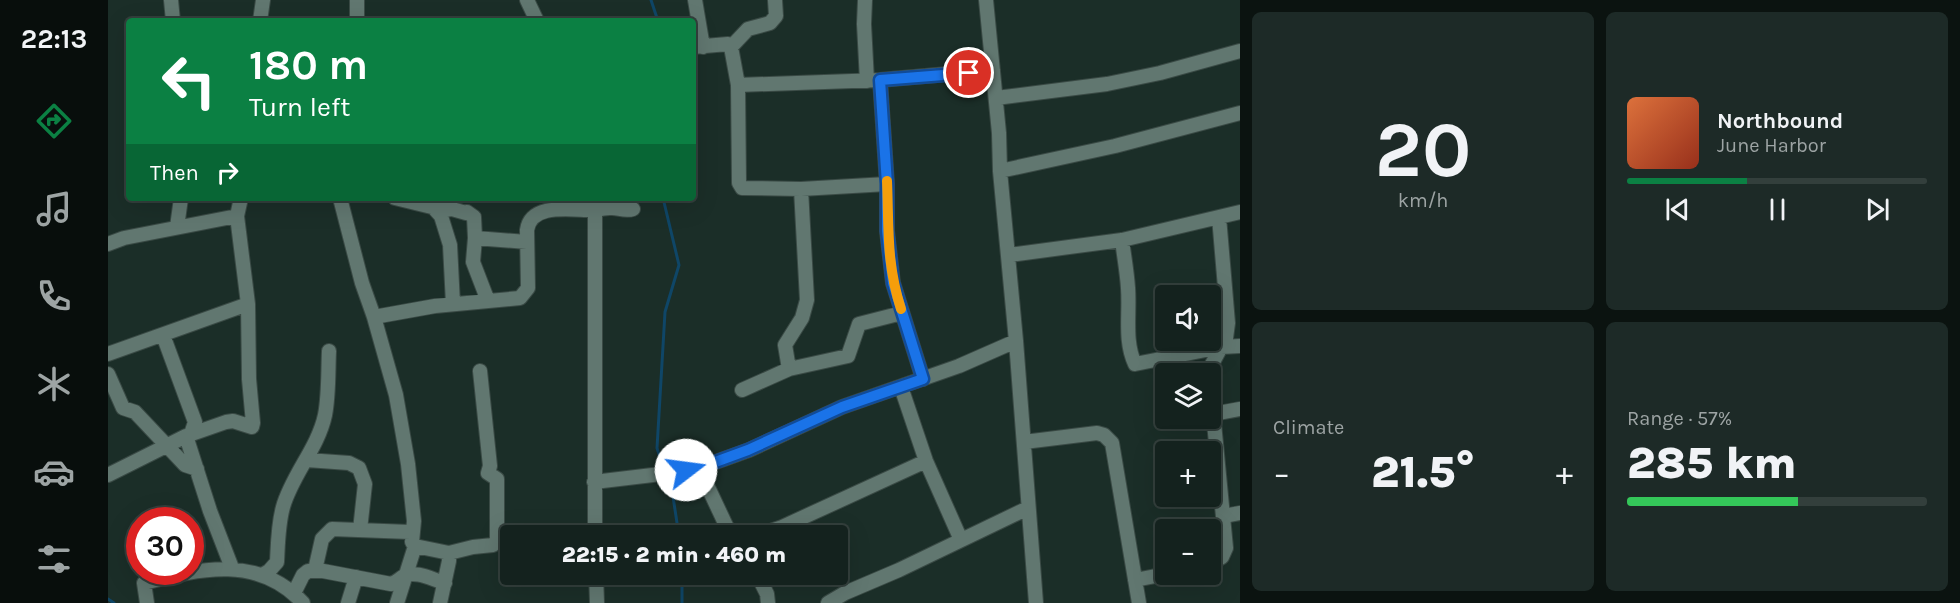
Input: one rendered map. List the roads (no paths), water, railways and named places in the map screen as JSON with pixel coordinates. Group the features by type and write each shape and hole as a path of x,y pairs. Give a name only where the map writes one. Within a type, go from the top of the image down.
{"street":[{"path":"171,0 173,18"},
{"path":"261,18 262,0"},
{"path":"357,0 357,18"},
{"path":"526,0 535,18"},
{"path":"695,0 698,47 722,44 728,44 731,47 738,85 740,186 746,189 801,189 887,184"},
{"path":"731,47 748,29 770,23 776,16 775,0"},
{"path":"865,0 864,24 887,184 887,231 893,283 923,379"},
{"path":"986,0 999,133 1000,171 1009,255 1036,603"},
{"path":"996,98 1107,84 1160,73 1240,51"},
{"path":"738,85 873,81 993,70"},
{"path":"1000,171 1114,146 1240,113"},
{"path":"789,369 785,345 802,318 807,300 801,189"},
{"path":"177,228 181,201"},
{"path":"109,471 188,435 233,421 252,427 248,304 237,216 240,201"},
{"path":"341,201 398,406 408,464 414,521 412,542 415,546 449,553 493,545 497,540 497,479 489,473 480,371"},
{"path":"409,201 432,206 462,205 466,213 474,217 473,262 488,301"},
{"path":"375,317 435,306 520,298 528,288 528,222 533,217 548,210 573,208 594,210 611,203 627,211 633,209"},
{"path":"432,206 441,216 450,245 453,304"},
{"path":"594,210 596,525"},
{"path":"1009,255 1122,240 1240,212"},
{"path":"108,244 124,238 237,216"},
{"path":"1220,217 1228,322 1226,338 1221,346"},
{"path":"475,238 527,242"},
{"path":"1122,240 1128,290 1128,339 1130,355 1135,364 1197,351"},
{"path":"108,354 248,304"},
{"path":"742,390 789,369 848,356 859,324 902,312"},
{"path":"163,335 195,422 188,435 210,511 232,568"},
{"path":"594,482 692,469 748,450 842,407 959,366 1016,341"},
{"path":"1221,346 1240,346"},
{"path":"262,574 269,571 277,562 283,505 300,469 307,460 325,416 329,351"},
{"path":"108,374 123,408 135,412 185,465 197,469"},
{"path":"901,387 926,460 961,540"},
{"path":"1221,413 1240,409"},
{"path":"1215,429 1226,548 1221,558"},
{"path":"1024,442 1097,433 1104,435 1112,443 1139,603"},
{"path":"307,460 349,464 359,468 365,484 360,530"},
{"path":"786,525 926,460"},
{"path":"692,469 725,525"},
{"path":"828,603 1028,508"},
{"path":"1224,516 1240,513"},
{"path":"315,570 322,539 332,529 410,532 412,530"},
{"path":"397,603 415,546"},
{"path":"440,603 449,553"},
{"path":"147,603 144,583 185,572 232,568 262,574 281,583 298,598 303,575 315,570 391,584 413,573 445,583"},
{"path":"1134,580 1155,576"},
{"path":"348,603 356,578"},
{"path":"596,585 597,603"},
{"path":"762,585 768,603"}],"waterway":[{"path":"651,0 657,18"},
{"path":"664,201 679,265 665,312 657,448 664,470"},
{"path":"667,476 672,490 677,525"},
{"path":"682,585 682,603"},
{"path":"108,599 114,603"}]}
